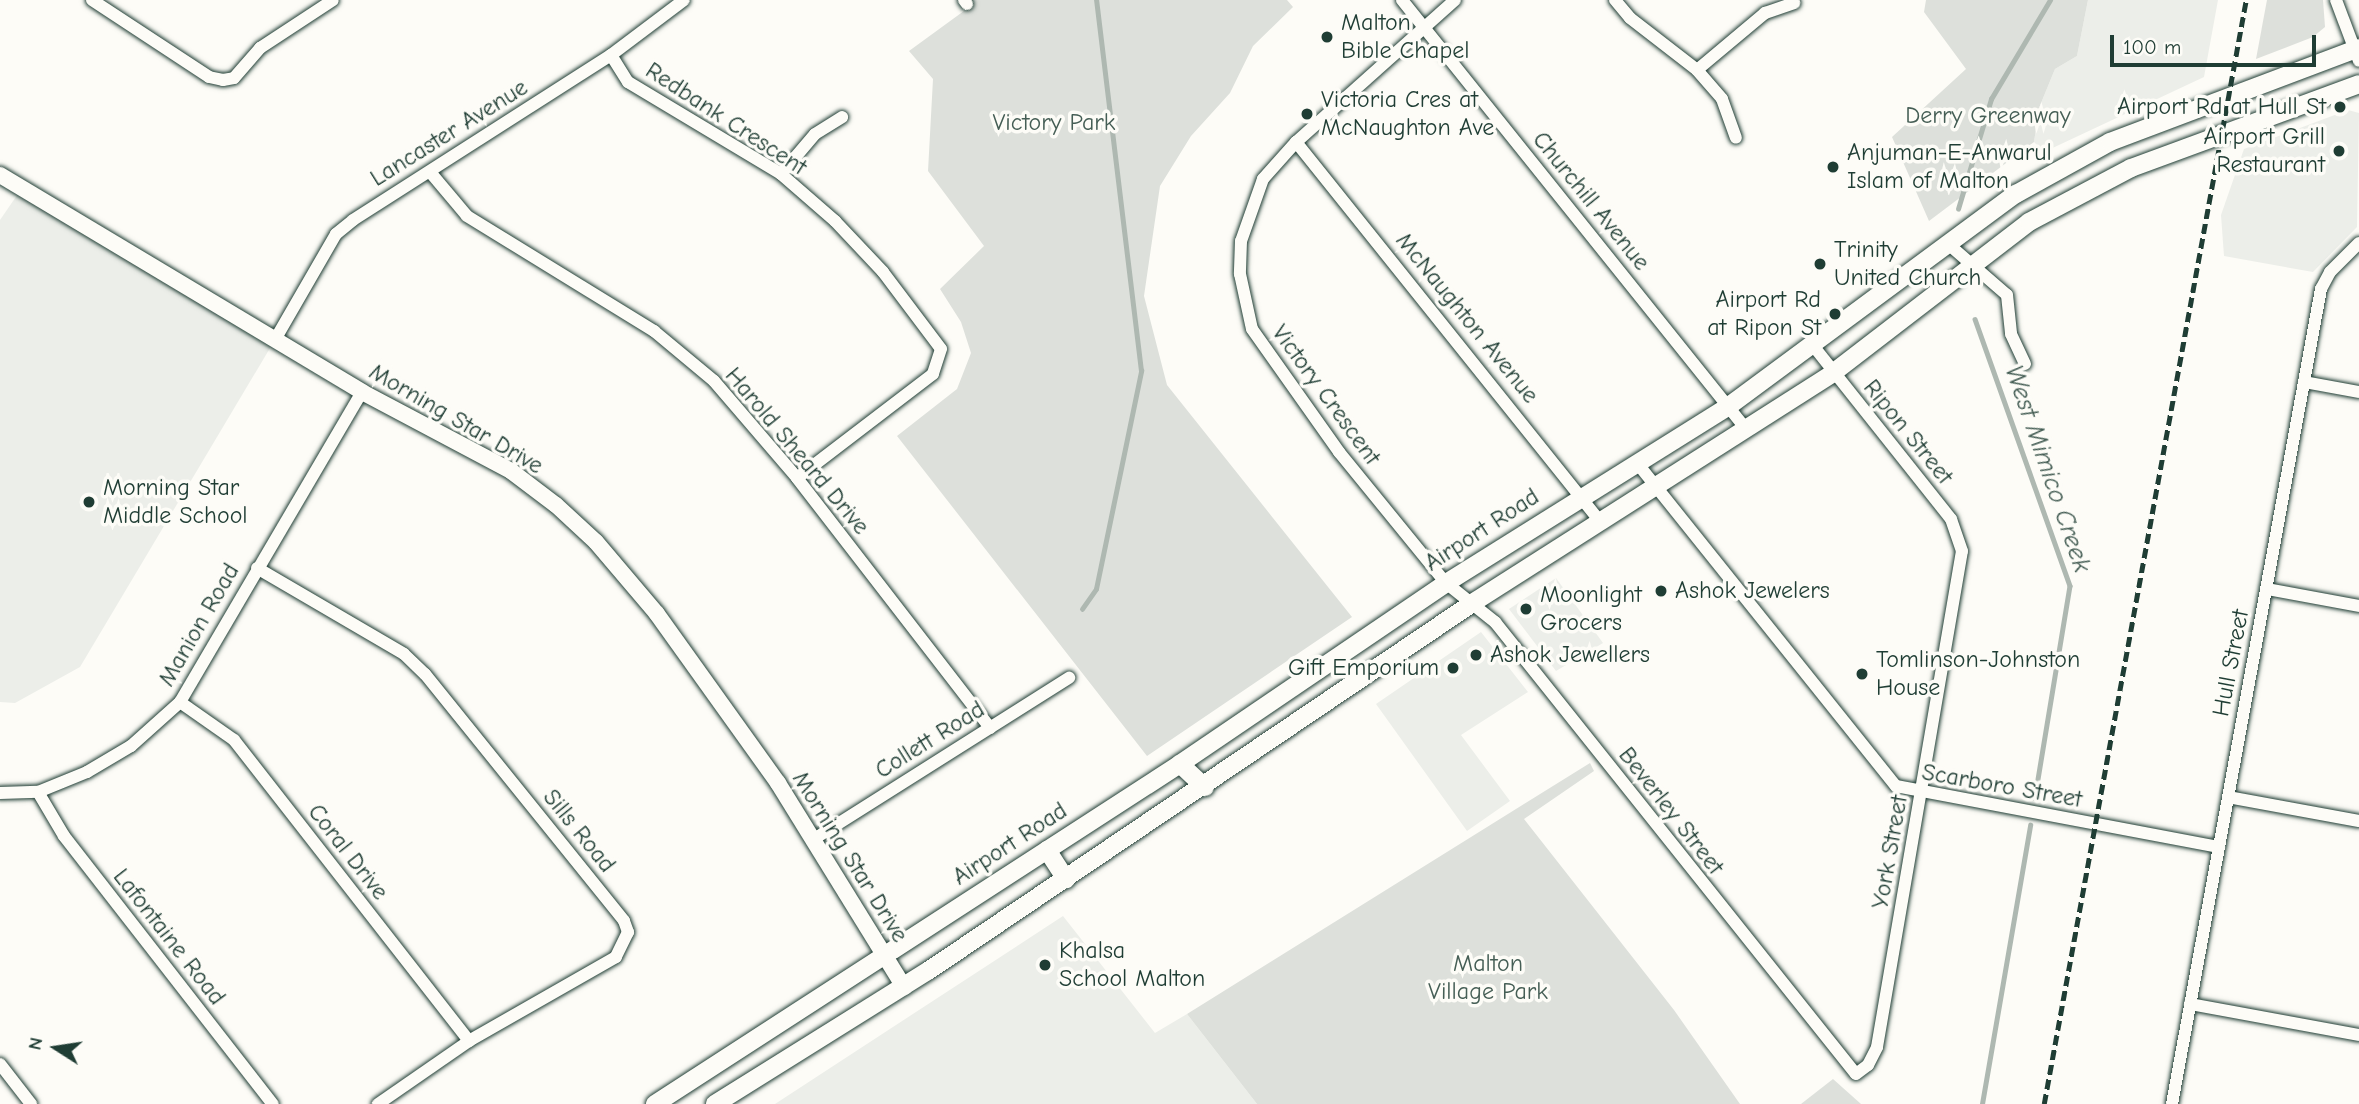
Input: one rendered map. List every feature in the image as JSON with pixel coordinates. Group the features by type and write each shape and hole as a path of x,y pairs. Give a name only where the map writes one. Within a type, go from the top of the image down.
{"main road":[{"name":"Airport Road","path":"655,1104 1181,764 1446,583 1581,495 1729,406 1814,346 2015,194 2088,152 2357,53"},
{"path":"715,1104 904,987 1205,787 1474,602 1833,373 2029,222 2131,168 2359,84"},
{"path":"1181,764 1205,787"},
{"path":"1047,850 1066,879"}],"street":[{"path":"92,0 209,77 223,80 234,78 260,48 334,0"},
{"name":"Lancaster Avenue","path":"276,338 336,234 611,55 684,0"},
{"name":"Churchill Avenue","path":"1402,0 1746,429"},
{"name":"Victory Crescent","path":"1446,583 1339,452 1252,329 1240,274 1241,241 1264,179 1296,142 1455,0"},
{"path":"1615,0 1630,19 1697,70 1722,99 1736,138"},
{"path":"2336,0 2357,53"},
{"path":"1697,70 1765,13 1794,3"},
{"name":"Redbank Crescent","path":"611,55 628,82 689,115 780,174 861,248 942,349 933,374 797,478"},
{"path":"780,174 815,134 842,117"},
{"name":"McNaughton Avenue","path":"1296,142 1601,523"},
{"name":"Harold Sheard Drive","path":"430,172 467,216 654,331 714,381 797,478 990,727"},
{"name":"Morning Star Drive","path":"0,175 362,392 511,471 596,542 657,614 814,838 904,987"},
{"path":"1948,243 2007,295 2011,334 2025,364"},
{"name":"Hull Street","path":"2172,1104 2323,284 2359,243"},
{"name":"Ripon Street","path":"1814,346 1951,519 1962,548"},
{"path":"2304,382 2359,392"},
{"name":"Manion Road","path":"0,793 38,792 87,772 131,746 180,702 362,392"},
{"name":"Scarboro Street","path":"1637,463 1889,780 1922,794 2219,847"},
{"name":"York Street","path":"1856,1074 1868,1065 1877,1047 1963,566 1962,548"},
{"name":"Sills Road","path":"257,568 404,654 418,667 624,920 625,944 616,957 469,1041 377,1104"},
{"name":"Beverley Street","path":"1446,583 1474,602 1856,1074"},
{"path":"2267,589 2359,606"},
{"name":"Collett Road","path":"814,838 1069,678"},
{"name":"Coral Drive","path":"180,702 234,740 469,1041"},
{"name":"Lafontaine Road","path":"38,792 64,836 273,1104"},
{"path":"2228,797 2359,821"},
{"path":"2190,1004 2359,1035"},
{"path":"0,1064 31,1104"}],"shaded area":[{"path":"2088,0 2218,0 2204,77 2044,152 2034,142 2039,108 2055,69 2077,56"},
{"path":"2348,110 2359,113 2357,227 2313,272 2224,256 2221,215 2244,149"},
{"name":"Morning Star Middle School","path":"22,188 276,338 80,667 15,703 0,702 0,220"},
{"path":"1556,578 1603,643 1556,671 1509,609"},
{"path":"1481,632 1528,692 1461,735 1510,801 1467,831 1376,704"},
{"name":"Khalsa School Malton","path":"1063,916 1155,1033 1187,1014 1257,1104 775,1104"}],"green space":[{"name":"Victory Park","path":"963,0 1287,0 1293,7 1253,46 1230,93 1191,136 1160,186 1144,296 1167,385 1352,617 1147,756 897,436 957,389 971,353 961,322 940,289 984,246 928,171 933,79 909,51 968,8"},
{"name":"Derry Greenway","path":"1926,0 2088,0 2077,56 2055,69 2039,108 2034,142 1929,221 1892,137 1966,69 1924,12"},
{"path":"2267,0 2323,0 2325,27 2313,37 2256,59"},
{"name":"Malton Village Park","path":"1590,763 1594,771 1524,819 1674,1010 1740,1104 1257,1104 1187,1014"},
{"path":"1833,1079 1861,1104 1801,1104"}],"waterway":[{"path":"1082,609 1096,589 1141,371 1096,0"},
{"name":"West Mimico Creek","path":"1958,209 1991,99 2050,0"},
{"name":"West Mimico Creek","path":"1975,319 2070,586 2035,798"},
{"name":"West Mimico Creek","path":"1982,1104 2030,825"}],"railway":[{"path":"2044,1104 2246,0"}],"place":[{"name":"Malton Bible Chapel","path":"1327,37"},
{"name":"Airport Rd at Hull St","path":"2340,107"},
{"name":"Victoria Cres at McNaughton Ave","path":"1307,114"},
{"name":"Airport Grill Restaurant","path":"2339,151"},
{"name":"Anjuman-E-Anwarul Islam of Malton","path":"1833,167"},
{"name":"Trinity United Church","path":"1820,264"},
{"name":"Airport Rd at Ripon St","path":"1835,314"},
{"name":"Morning Star Middle School","path":"89,502"},
{"name":"Ashok Jewelers","path":"1661,591"},
{"name":"Moonlight Grocers","path":"1526,609"},
{"name":"Ashok Jewellers","path":"1476,655"},
{"name":"Gift Emporium","path":"1453,668"},
{"name":"Tomlinson-Johnston House","path":"1862,674"},
{"name":"Khalsa School Malton","path":"1045,965"}]}
